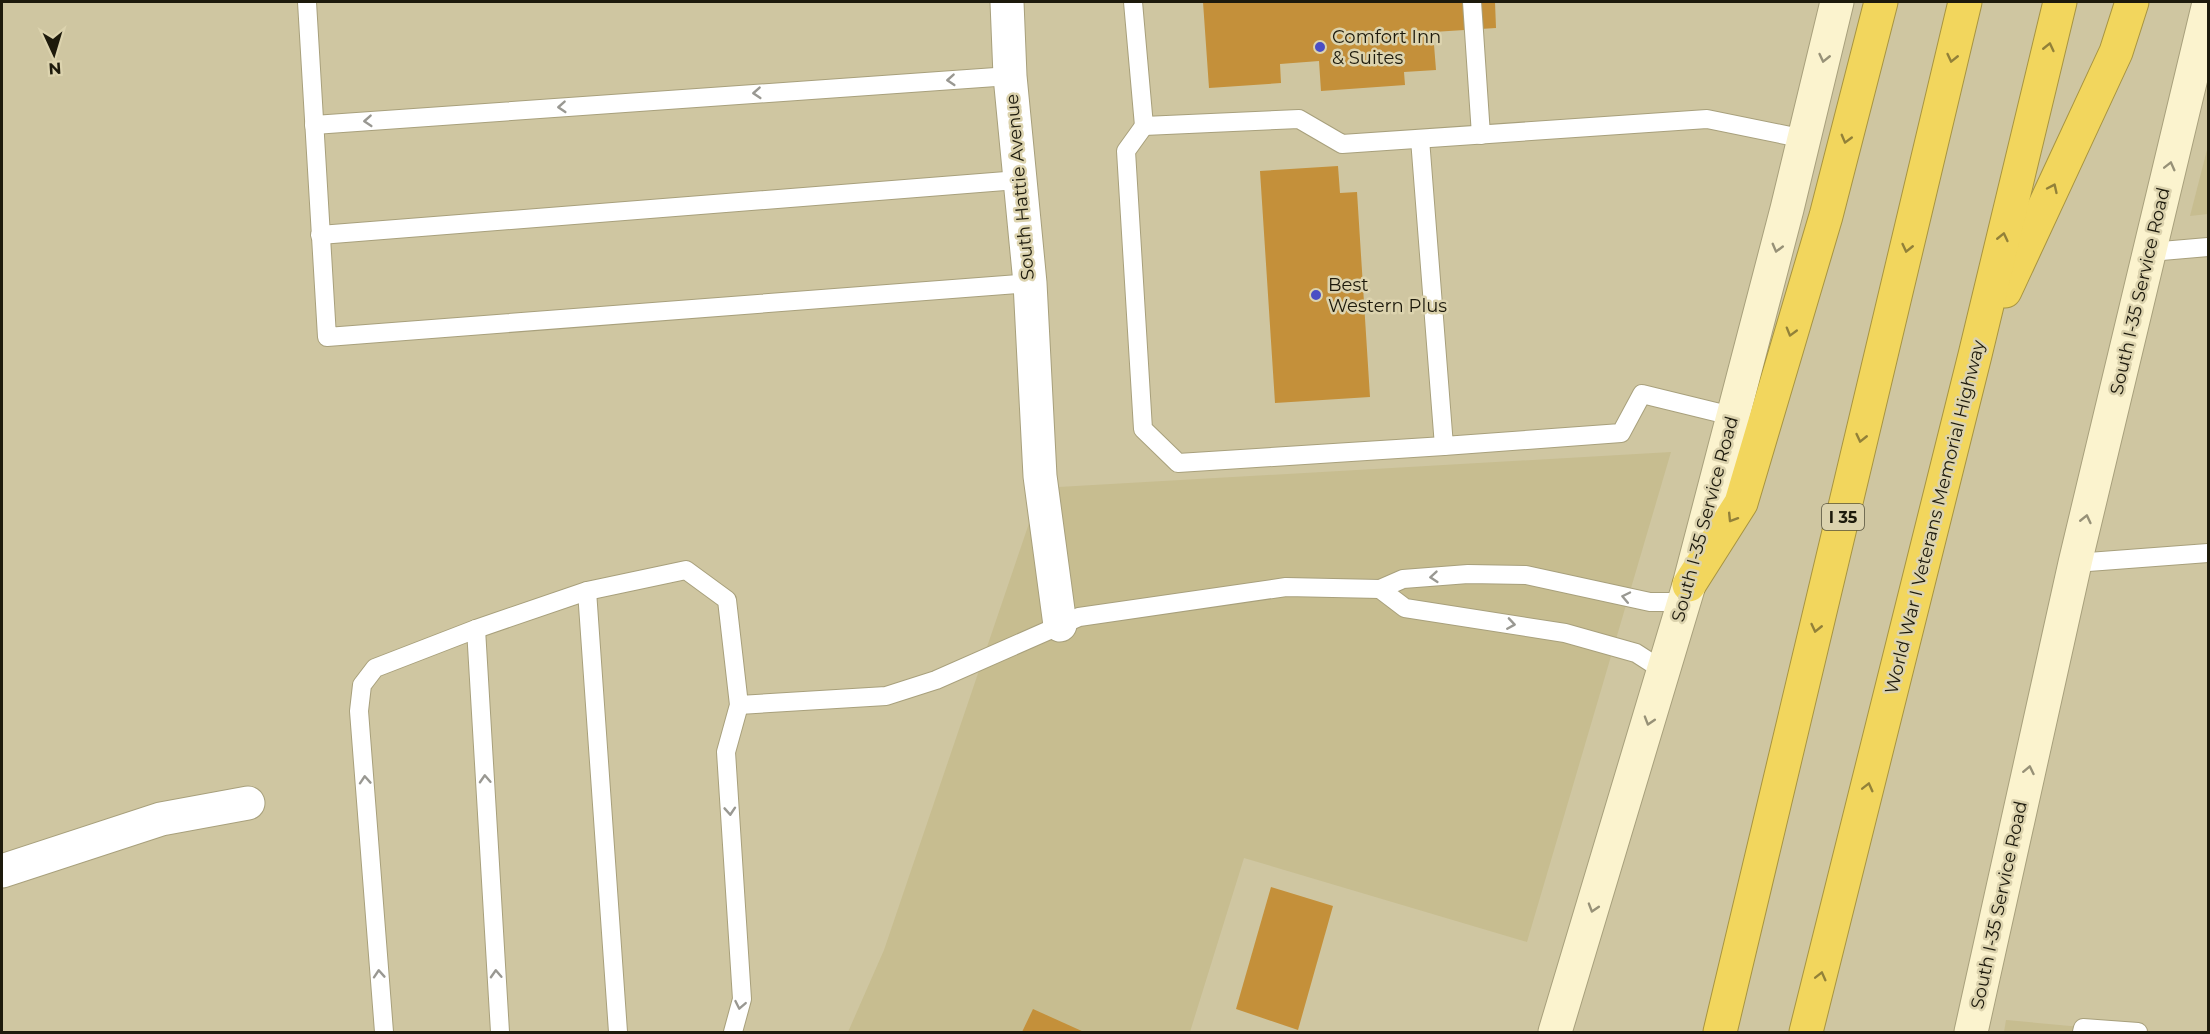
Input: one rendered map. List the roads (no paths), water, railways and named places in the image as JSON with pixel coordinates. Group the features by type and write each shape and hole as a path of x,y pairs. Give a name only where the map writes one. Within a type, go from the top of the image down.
{"highway":[{"path":"1687,593 1741,503 1826,216 1881,2"},
{"name":"I 35","path":"1720,1032 1965,2"},
{"name":"World War I Veterans Memorial Highway","path":"1806,1032 1975,355 2060,2"},
{"path":"1975,355 2116,52 2132,2"}],"main road":[{"name":"South I-35 Service Road","path":"1555,1032 1687,593 1805,140 1837,2"},
{"name":"South I-35 Service Road","path":"1971,1032 2075,563 2208,7"}],"street":[{"name":"South Hattie Avenue","path":"1006,2 1010,76 1030,283 1040,476 1060,625"},
{"path":"2,871 161,819 248,803"}],"lane":[{"path":"307,2 327,338 1030,283"},
{"path":"1133,2 1144,126 1126,151 1143,429 1179,463 1621,434 1642,394 1732,416"},
{"path":"1472,2 1481,135"},
{"path":"314,125 1010,76"},
{"path":"1144,126 1299,119 1342,144 1707,119 1805,140"},
{"path":"1420,139 1444,446"},
{"path":"320,235 1019,180"},
{"path":"2150,252 2208,247"},
{"path":"2075,563 2208,553"},
{"path":"384,1032 359,711 362,686 375,668 476,629 587,591 686,570 727,600 739,705 726,752 742,999 733,1032"},
{"path":"739,705 886,696 936,680 1079,617 1286,587 1380,589 1403,579 1468,574 1526,575 1650,602 1687,593"},
{"path":"1380,589 1405,608 1565,633 1636,653 1664,671"},
{"path":"587,591 618,1032"},
{"path":"476,629 500,1032"},
{"path":"2082,1032 2083,1028 2138,1032"}],"place":[{"name":"Comfort Inn & Suites","path":"1320,47"},
{"name":"Best Western Plus","path":"1316,295"}]}
